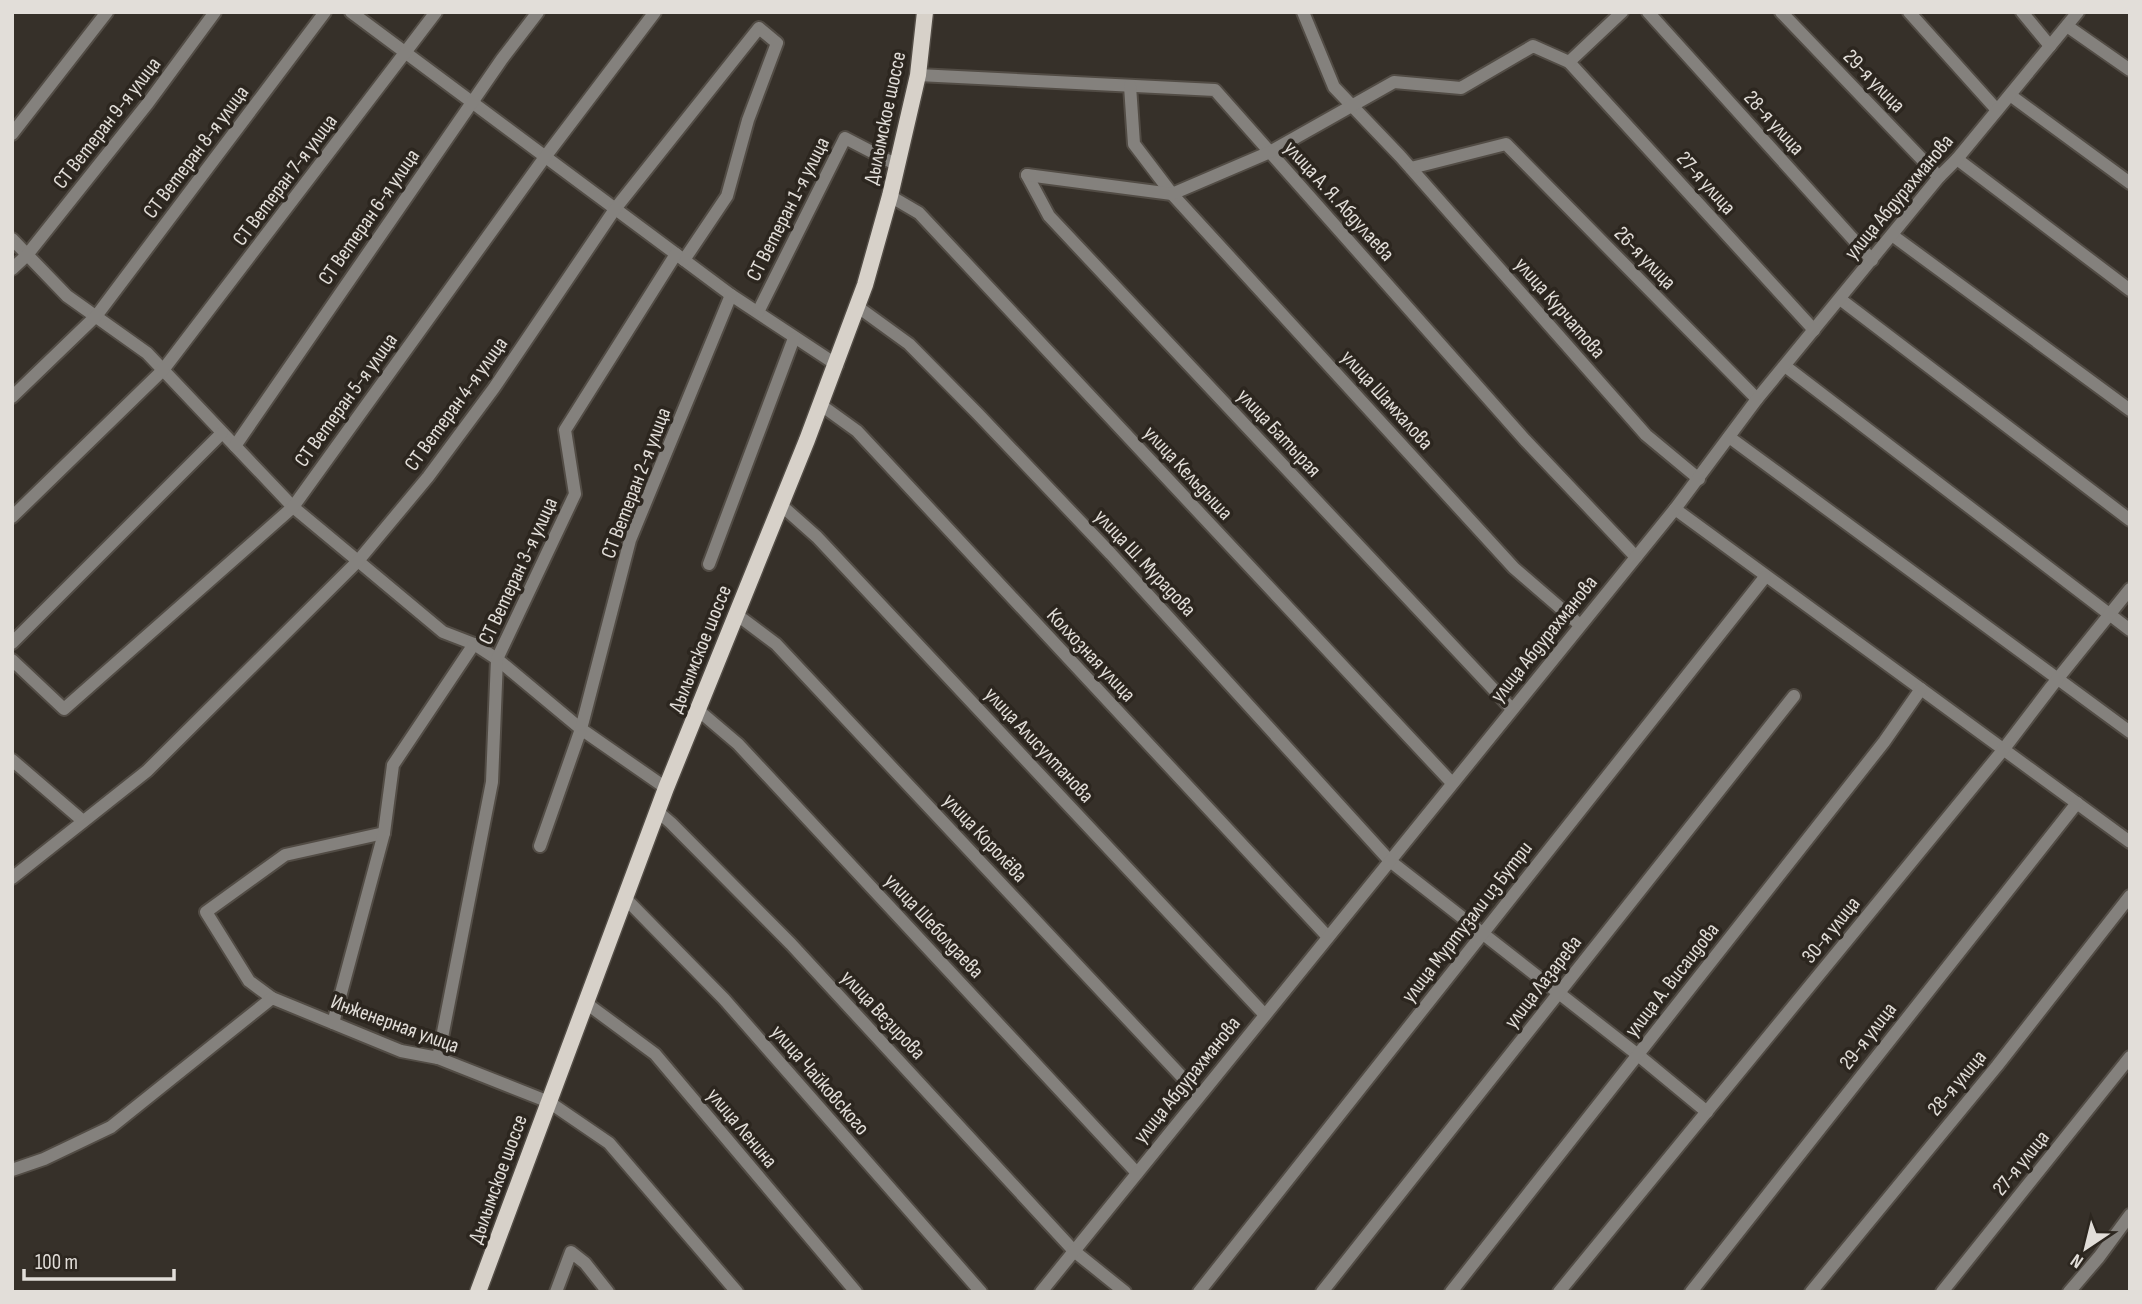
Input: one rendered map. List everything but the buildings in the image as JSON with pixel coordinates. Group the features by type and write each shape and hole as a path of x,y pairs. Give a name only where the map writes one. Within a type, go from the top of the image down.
{"main road":[{"name":"Дылымское шоссе","path":"478,1292 657,811 858,307 890,196 918,75 925,12"}],"street":[{"path":"12,134 107,12"},
{"name":"СТ Ветеран 9-я улица","path":"12,270 27,255 148,103 215,12"},
{"name":"СТ Ветеран 8-я улица","path":"12,397 97,315 325,12"},
{"path":"351,12 731,295 837,365"},
{"name":"СТ Ветеран 7-я улица","path":"12,517 163,370 436,12"},
{"name":"СТ Ветеран 6-я улица","path":"236,446 471,103 538,12"},
{"name":"СТ Ветеран 5-я улица","path":"12,660 64,709 293,507 545,157 654,12"},
{"name":"улица Курчатова","path":"1303,12 1334,87 1411,168 1646,435 1699,479"},
{"path":"1172,194 1270,152 1394,82 1461,88 1533,46 1569,62 1622,12"},
{"name":"28-я улица","path":"1648,12 1872,260"},
{"name":"29-я улица","path":"1781,12 1939,177"},
{"path":"1909,12 1997,110"},
{"path":"2022,12 2050,46"},
{"name":"улица Абдурахманова","path":"1041,1292 1675,509 1757,399 2078,12"},
{"path":"2067,26 2130,71"},
{"name":"СТ Ветеран 4-я улица","path":"12,878 147,771 358,561 428,477 495,388 615,209 759,28"},
{"name":"СТ Ветеран 3-я улица","path":"438,1058 492,782 497,659 575,494 565,430 680,257 727,196 748,120 777,43 759,28"},
{"name":"27-я улица","path":"1569,62 1814,330"},
{"name":"улица А. Я. Абдулаева","path":"918,75 1215,90 1525,440 1636,557"},
{"name":"улица Шамхалова","path":"1130,86 1134,144 1172,194 1514,568 1580,625"},
{"path":"2010,95 2130,183"},
{"name":"СТ Ветеран 1-я улица","path":"758,312 845,138 897,165"},
{"name":"26-я улица","path":"1411,168 1506,144 1757,399"},
{"path":"1956,159 2130,290"},
{"name":"улица Батырая","path":"1172,194 1027,175 1049,216 1513,709"},
{"name":"улица Кельдыша","path":"890,196 919,213 1452,783"},
{"path":"1892,235 2130,410"},
{"path":"12,239 67,296 147,353 293,507 443,632 474,643 497,659 581,729 666,788"},
{"name":"СТ Ветеран 2-я улица","path":"540,846 581,729 630,540 731,295"},
{"path":"1840,299 2130,520"},
{"name":"улица Ш. Мурадова","path":"858,307 909,344 987,424 1111,554 1390,861 1707,1112"},
{"path":"709,564 794,338"},
{"path":"1785,366 2130,630"},
{"name":"Колхозная улица","path":"821,405 857,431 1328,937"},
{"path":"12,643 222,433"},
{"path":"1729,437 2130,732"},
{"name":"улица Алисултанова","path":"781,505 817,537 1265,1015"},
{"path":"1675,509 2130,842"},
{"name":"улица Муртузали из Бутри","path":"1199,1292 1765,577"},
{"name":"30-я улица","path":"1559,1292 2003,750 2130,589"},
{"name":"улица Королёва","path":"736,614 776,644 1199,1096"},
{"path":"334,1023 384,833 393,765 474,643"},
{"name":"улица А. Висаидова","path":"1451,1292 1884,742 1921,689"},
{"name":"улица Лазарева","path":"1322,1292 1794,696"},
{"name":"улица Шеболдаева","path":"698,710 738,744 1137,1173"},
{"path":"12,760 83,821"},
{"name":"29-я улица","path":"1690,1292 2077,803"},
{"name":"улица Везирова","path":"657,811 791,944 1074,1251 1125,1292"},
{"path":"12,1170 44,1159 111,1127 272,998 249,981 206,912 285,855 384,833"},
{"name":"28-я улица","path":"1811,1292 1997,1066 2130,896"},
{"name":"улица Чайковского","path":"625,898 724,999 981,1292"},
{"name":"Инженерная улица","path":"272,998 401,1051 438,1058 549,1102 609,1143 737,1292"},
{"name":"улица Ленина","path":"586,1003 655,1054 856,1292"},
{"name":"27-я улица","path":"1942,1292 2130,1058"},
{"path":"2070,1292 2130,1215"},
{"path":"556,1292 571,1252 585,1263 608,1292"}]}
